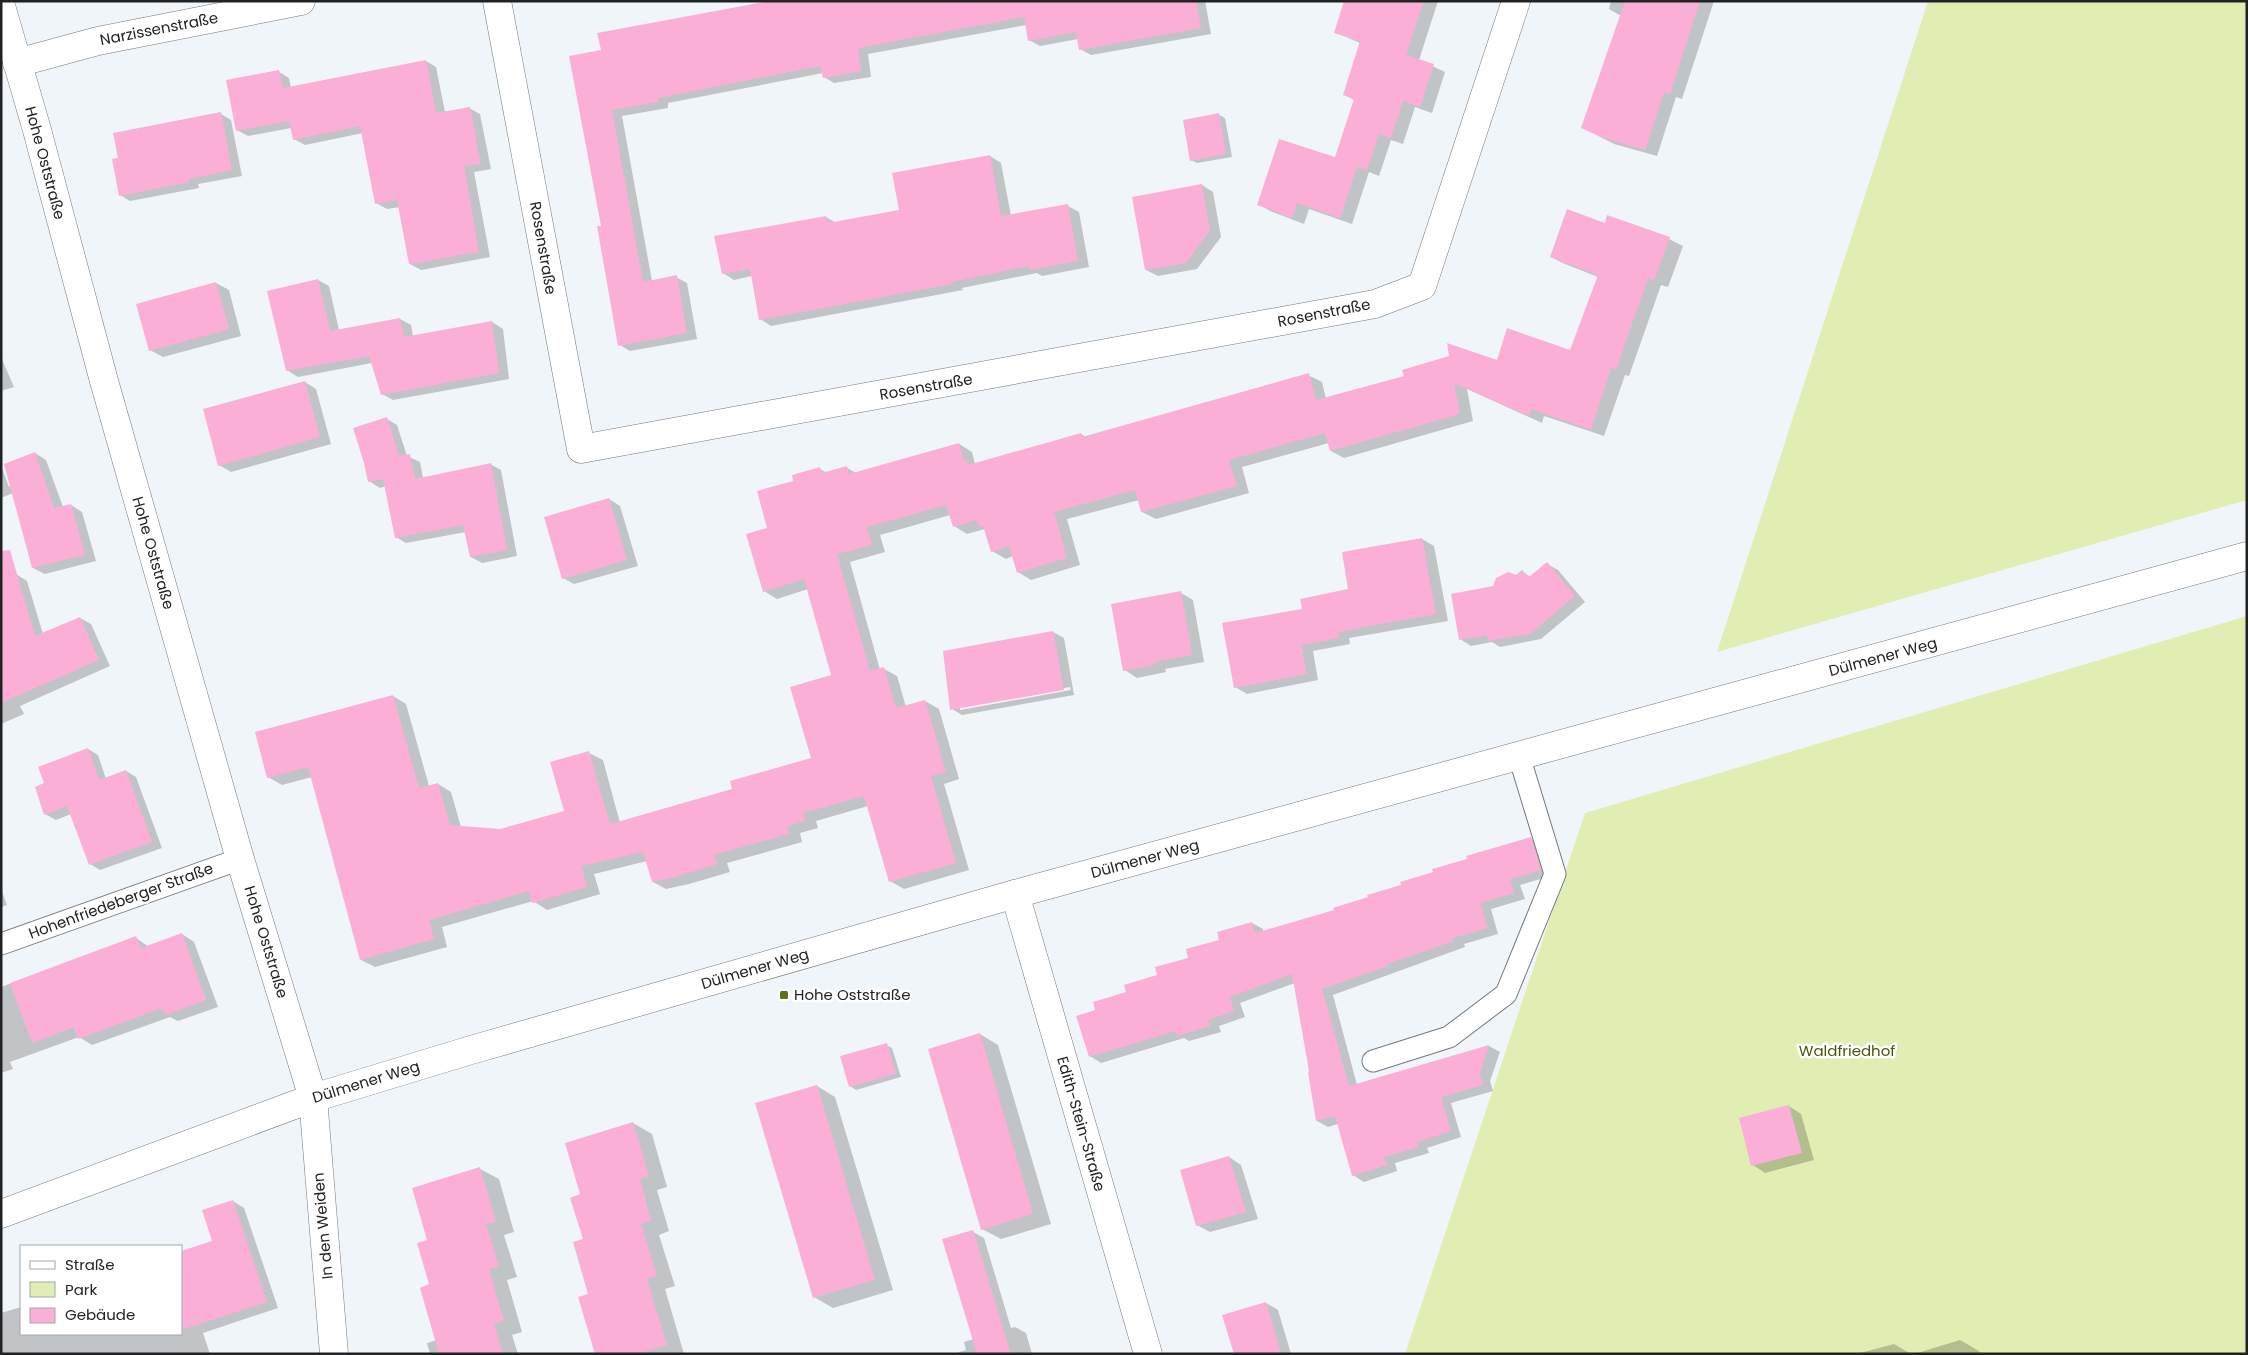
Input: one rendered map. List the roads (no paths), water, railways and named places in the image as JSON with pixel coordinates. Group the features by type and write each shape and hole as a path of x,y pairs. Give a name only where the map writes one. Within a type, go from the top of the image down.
{"street":[{"name":"Narzissenstraße","path":"17,63 98,41 301,1"},
{"name":"Rosenstraße","path":"497,1 581,449 1375,304 1422,286 1516,1"},
{"name":"Hohe Oststraße","path":"1,6 104,381 240,859 313,1098"},
{"name":"Dülmener Weg","path":"1,1214 313,1098 471,1050 1015,894 2247,556"},
{"name":"Edith-Stein-Straße","path":"1015,894 1148,1354"},
{"name":"In den Weiden","path":"313,1098 334,1354"}],"lane":[{"path":"1373,1061 1449,1037 1506,994 1555,874 1519,756"},
{"name":"Hohenfriedeberger Straße","path":"1,944 240,859"}],"place":[{"name":"Hohe Oststraße","path":"784,995"}],"park label":[{"name":"Waldfriedhof","path":"1847,1051"}]}
